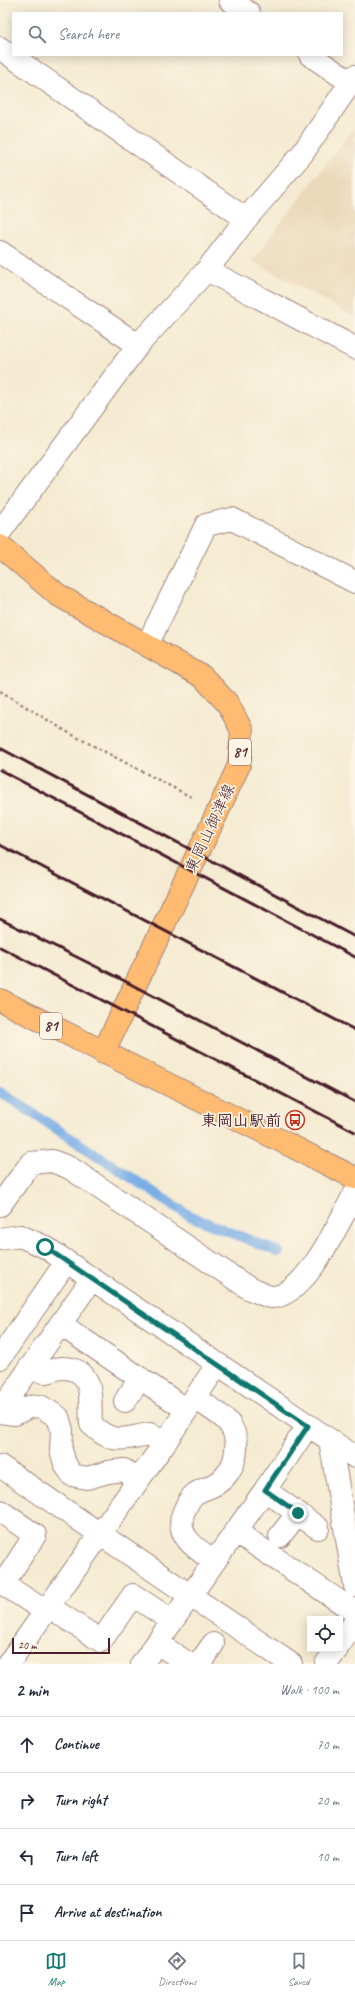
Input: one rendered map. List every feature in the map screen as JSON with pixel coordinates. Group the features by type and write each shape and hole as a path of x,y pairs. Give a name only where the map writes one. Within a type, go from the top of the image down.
{"main road":[{"name":"東岡山御津線","path":"0,546 58,594 203,677 228,704 242,731 239,764 218,812 103,1053"},
{"name":"81","path":"0,1000 103,1053"},
{"path":"103,1053 355,1178"}],"street":[{"path":"230,0 248,12"},
{"path":"0,48 246,219"},
{"path":"0,532 138,345 207,270 246,219 302,154 353,79 312,56"},
{"path":"0,252 138,345"},
{"path":"207,270 355,348"},
{"path":"147,645 206,525 232,519 355,582"},
{"path":"0,1205 31,1163 52,1161 70,1168 250,1289 271,1297 287,1292 313,1268 355,1193"},
{"path":"0,1239 20,1236 45,1247 91,1280 355,1457"},
{"path":"0,1358 66,1262"},
{"path":"91,1280 0,1412 15,1414 29,1406 40,1406 58,1418 62,1430 61,1450 65,1464 72,1474 87,1478 108,1472 124,1470 138,1479"},
{"path":"60,1324 140,1378 227,1422 233,1430 237,1442 236,1456 232,1469 213,1486 195,1494 182,1515 181,1526 184,1535 192,1546 214,1562"},
{"path":"8,1664 99,1533 164,1444 217,1365"},
{"path":"29,1368 46,1372 57,1368 68,1368 81,1373 88,1382 91,1393 91,1424 102,1435 116,1440 150,1434 164,1444"},
{"path":"124,1401 140,1378"},
{"path":"142,1664 265,1490 308,1426"},
{"path":"330,1440 355,1586"},
{"path":"0,1466 291,1664"},
{"path":"265,1490 318,1528"},
{"path":"0,1511 35,1535 2,1583 101,1640 133,1596 172,1621"},
{"path":"280,1536 298,1513"},
{"path":"235,1531 355,1612"},
{"path":"343,1640 355,1622"},
{"path":"157,1643 189,1664"},
{"path":"199,1664 213,1644"},
{"path":"326,1664 335,1652"}],"path":[{"path":"0,691 69,732 218,812"}],"shaded area":[{"path":"355,126 355,317 252,261"}],"waterway":[{"path":"0,1092 190,1216 279,1252"}],"railway":[{"path":"0,748 355,937"},
{"path":"0,770 355,957"},
{"path":"0,845 355,1030"},
{"path":"0,919 119,978 355,1102"},
{"path":"0,947 355,1132"}],"place":[{"name":"東岡山駅前","path":"295,1120"}],"route":[{"path":"45,1247 91,1280 308,1426 265,1490 298,1513"}]}
